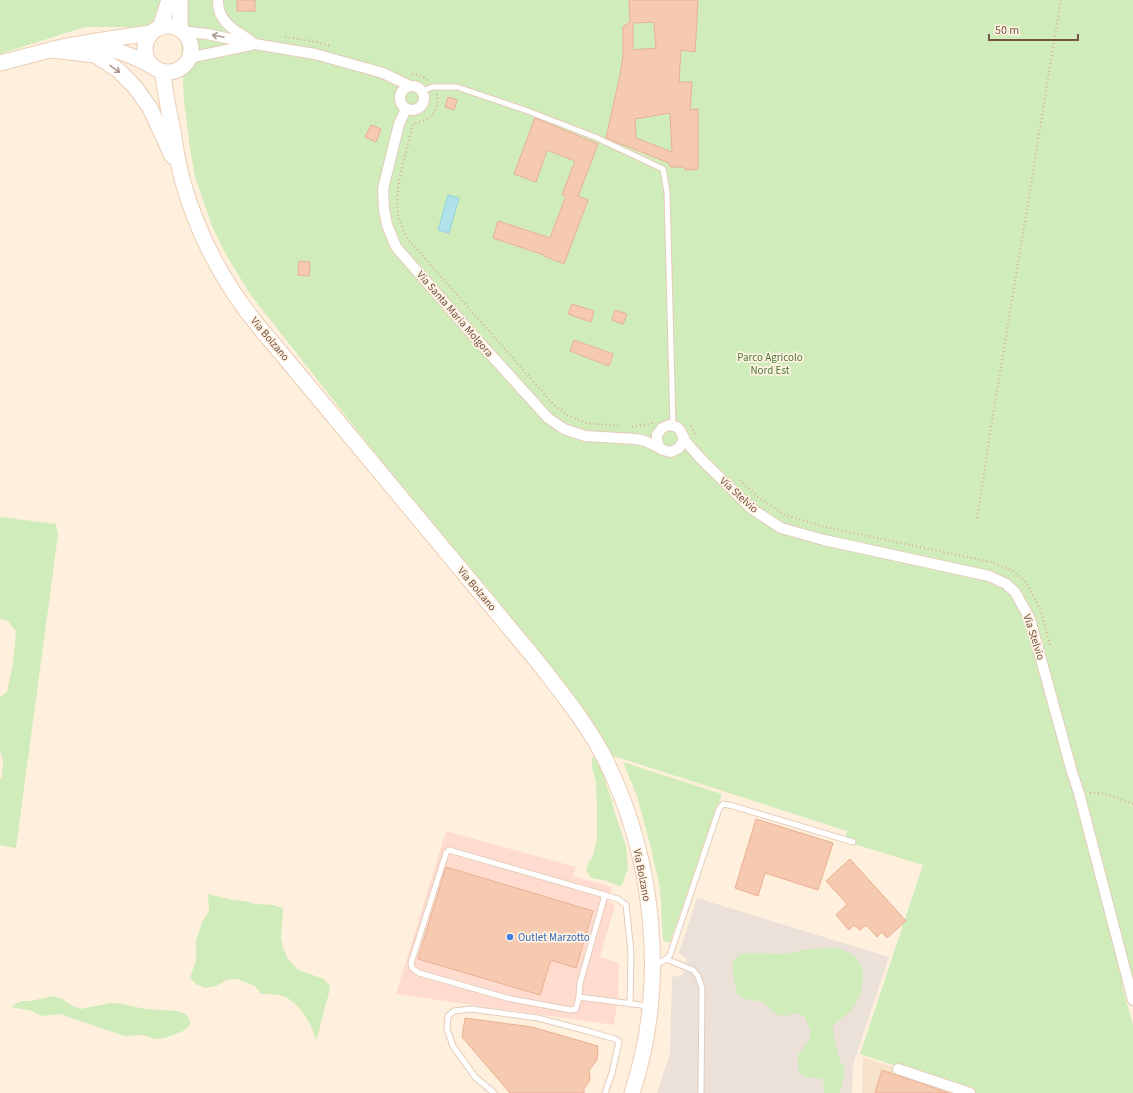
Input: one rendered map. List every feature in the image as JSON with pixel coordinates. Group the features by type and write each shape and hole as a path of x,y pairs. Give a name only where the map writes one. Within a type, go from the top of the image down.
{"street":[{"path":"157,68 146,57 145,47 148,37 156,30 169,0"},
{"path":"180,0 181,30 190,43 190,54 183,64"},
{"path":"218,0 218,11 222,18 254,44"},
{"path":"0,63 57,48 156,30 170,26 181,30 315,54 383,73 410,86 418,88 421,91 424,99 421,106 414,110 406,109 401,104 400,96 404,90 410,86"},
{"path":"57,48 100,47 128,54 167,72 193,57 254,44"},
{"path":"57,48 95,55 118,70 136,88 150,108 182,178"},
{"name":"Via Bolzano","path":"173,132 174,83 183,64"},
{"name":"Via Bolzano","path":"157,68 163,74 182,178 192,212 206,244 223,276 256,324 272,341 537,661 574,709 599,749 614,780 636,841 649,907 652,940 659,963 639,1074 632,1093"},
{"name":"Via Santa Maria Molgora","path":"406,109 399,124 383,188 384,209 387,224 396,247 548,418 564,429 585,436 636,439"},
{"path":"673,422 680,430 683,437 681,445 675,451 667,452 645,441 636,439 659,431 673,422"},
{"path":"659,431 657,439 660,448"},
{"name":"Via Stelvio","path":"683,437 701,459 752,508 781,528 824,540 989,576 1006,584 1016,592 1030,619 1079,793 1133,1000"},
{"name":"Via Stelvio","path":"675,451 690,454 701,459"},
{"path":"898,1069 970,1093"}],"lane":[{"path":"421,91 433,86 457,88 525,110 596,137 663,169 667,192 673,422"},
{"path":"659,963 670,955 719,809 723,804 853,842"},
{"path":"605,895 580,983 576,1009 571,1010 507,998 419,973 412,968 411,963 446,853 449,850 605,895 618,899 626,905 631,952 630,1004"},
{"path":"659,963 693,970 698,976 702,988 701,1093"},
{"path":"579,997 651,1007"},
{"path":"494,1093 475,1077 453,1046 447,1029 448,1016 454,1011 471,1009 538,1018 615,1039 619,1042 605,1093"}],"path":[{"path":"977,518 1061,0"},
{"path":"286,37 331,46"},
{"path":"408,74 426,78 433,86 438,96 436,106 431,116 423,121 413,124 398,188 397,204 399,219 408,239 554,405 567,415 586,423 623,426"},
{"path":"630,427 656,422 666,418 673,422 678,417 686,420 693,428 698,438"},
{"path":"735,475 758,497 785,514 825,527 991,562 1013,571 1026,582 1041,611 1051,649"},
{"path":"1079,793 1098,792 1111,795 1133,804"}],"shaded area":[{"name":"Outlet Marzotto","path":"446,831 576,867 573,876 612,887 608,901 615,905 600,957 619,963 618,998 614,1025 396,994"},
{"path":"697,898 889,957 853,1065 852,1093 657,1093 670,1053 672,977 683,975 687,959 679,953"},
{"path":"863,1057 893,1067 894,1070 964,1093 862,1093"}],"green space":[{"name":"Parco Agricolo Nord Est","path":"0,0 1133,0 1133,988 1122,985 1133,1025 1133,1093 977,1093 860,1054 923,865 844,841 847,831 607,754 422,513 250,294 225,253 212,226 195,177 184,102 180,27 85,27 0,54"},
{"path":"0,517 56,524 58,535 16,848 0,845 0,780 2,777 3,759 0,752 0,697 7,692 13,664 16,631 8,621 0,619"},
{"path":"592,757 597,760 604,775 626,846 628,868 622,885 619,886 604,880 591,878 586,870 589,861 592,859 597,839 596,783 592,767"},
{"path":"623,762 722,794 670,942 663,940 660,888 637,796"},
{"path":"208,894 233,900 255,904 273,905 283,908 281,938 283,948 288,959 298,970 324,979 330,986 316,1040 304,1014 294,1003 283,996 275,994 261,994 255,986 237,979 227,980 216,986 205,988 196,984 190,978 196,960 196,941 202,922 209,911"},
{"path":"837,948 850,953 859,961 862,967 863,981 860,995 854,1007 833,1025 833,1034 840,1061 844,1067 844,1076 840,1093 824,1093 823,1079 806,1077 799,1073 798,1055 809,1040 811,1031 804,1016 795,1013 786,1016 777,1015 763,1002 745,999 737,994 732,967 734,959 741,954 784,954 810,949"},
{"path":"53,996 62,999 80,1009 111,1003 145,1009 178,1011 187,1015 191,1024 183,1031 165,1038 154,1039 144,1035 124,1036 60,1014 41,1016 32,1011 11,1007 21,1001 31,1001"}],"water":[{"path":"448,195 459,198 449,233 438,230"}],"building":[{"path":"237,0 255,0 255,11 237,11"},
{"path":"629,0 698,0 695,52 681,50 679,82 692,82 690,110 698,109 698,169 685,170 684,167 670,167 669,163 606,138 620,75 623,55 623,27 630,22","holes":["654,22 656,48 633,50 633,23","670,113 672,152 636,138 635,119"]},
{"path":"448,97 457,100 454,110 445,107"},
{"path":"535,118 598,144 578,196 588,200 564,264 544,255 493,238 498,221 550,238 566,196 562,195 575,161 547,150 536,182 514,174"},
{"path":"371,125 381,129 376,142 365,137"},
{"path":"299,261 310,262 309,276 298,275"},
{"path":"572,304 594,311 591,322 568,314"},
{"path":"615,310 627,314 623,324 612,320"},
{"path":"574,340 613,354 609,366 570,351"},
{"path":"756,819 833,843 818,890 765,873 758,896 735,888"},
{"path":"850,859 906,921 887,938 882,932 877,937 866,925 860,930 854,925 849,930 836,915 847,904 826,881"},
{"path":"446,867 593,911 576,968 551,960 540,995 418,959"},
{"path":"465,1018 532,1027 598,1046 597,1060 589,1070 590,1080 584,1089 584,1093 510,1093 462,1037"},
{"path":"882,1070 896,1075 949,1093 875,1093"}],"place":[{"name":"Outlet Marzotto","path":"510,937"}]}
